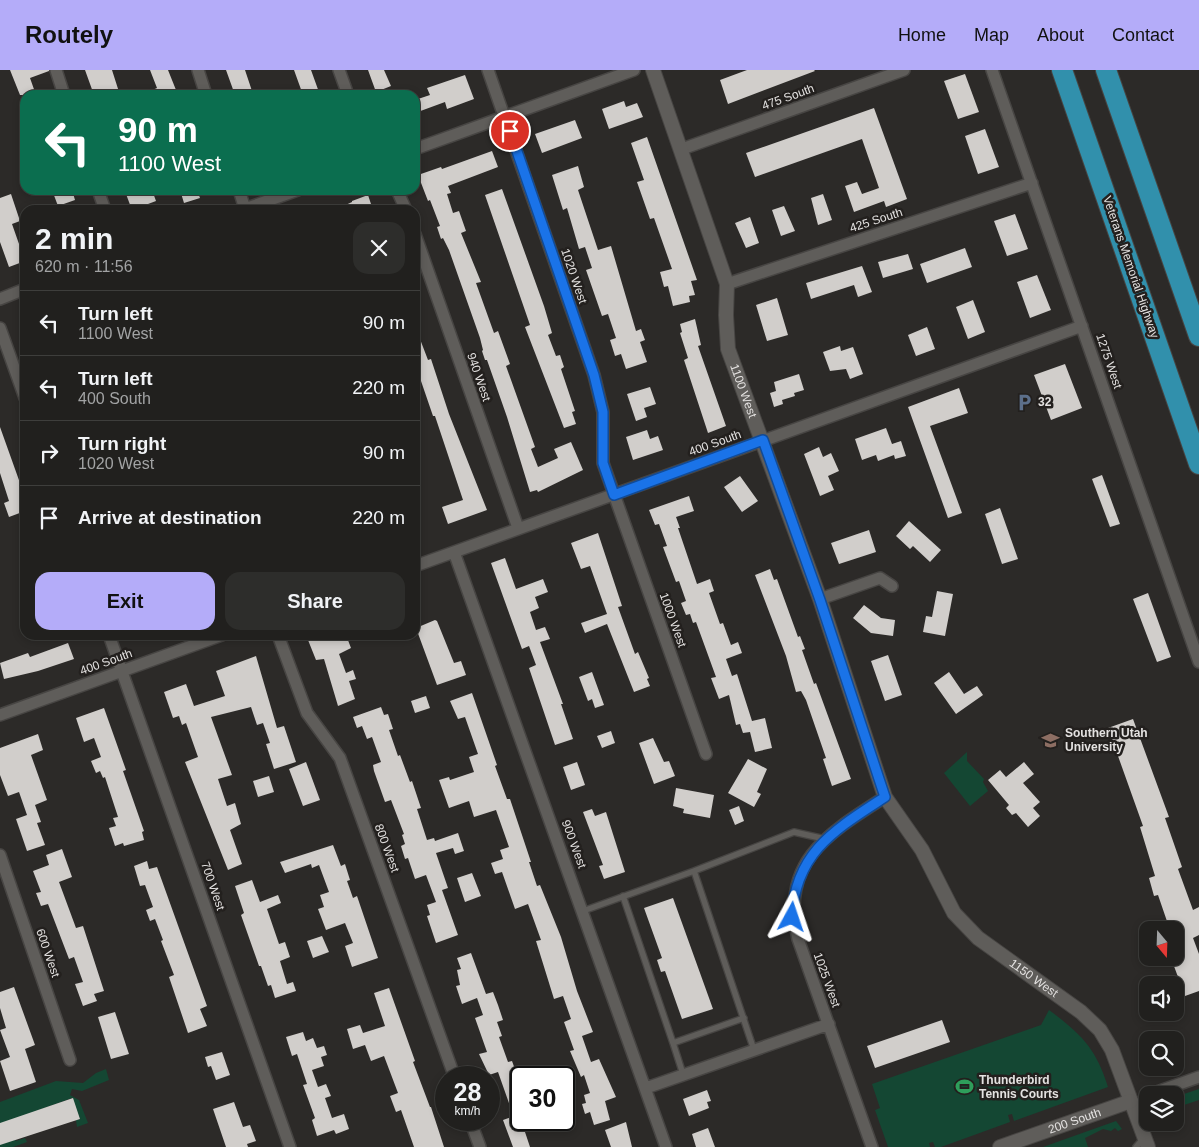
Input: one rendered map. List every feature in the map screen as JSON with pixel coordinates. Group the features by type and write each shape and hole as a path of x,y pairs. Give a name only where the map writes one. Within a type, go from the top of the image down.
{"highway":[{"name":"Veterans Memorial Highway","path":"1062,70 1199,464"},
{"path":"1106,70 1199,336"}],"street":[{"path":"56,70 62,90"},
{"path":"198,70 204,90"},
{"path":"339,70 346,90"},
{"name":"1020 West","path":"488,70 594,375 603,412 603,463 614,495"},
{"path":"420,147 634,70"},
{"name":"1100 West","path":"653,70 682,149 727,284 728,350 763,440 820,600 885,797 899,820"},
{"name":"475 South","path":"682,149 904,70"},
{"name":"1275 West","path":"992,70 1199,662"},
{"name":"425 South","path":"727,284 1032,183"},
{"path":"258,205 284,195"},
{"name":"940 West","path":"420,248 518,528"},
{"path":"0,299 20,291"},
{"name":"400 South","path":"420,564 1082,326"},
{"path":"0,328 20,384"},
{"name":"1000 West","path":"614,495 706,754"},
{"name":"900 West","path":"454,552 666,1147"},
{"path":"820,600 880,578 892,586"},
{"name":"700 West","path":"111,640 290,1147"},
{"name":"400 South","path":"0,714 208,640"},
{"name":"800 West","path":"280,640 307,713 340,758 451,1066"},
{"name":"1025 West","path":"872,1147 798,939 792,917 793,896 803,869 825,839 885,797"},
{"name":"1150 West","path":"899,820 922,850 954,913 964,924 978,938 1081,1012 1100,1030 1112,1050 1131,1101 1143,1144"},
{"name":"600 West","path":"0,855 70,1060"},
{"path":"646,1088 829,1024"},
{"name":"200 South","path":"1174,1086 1199,1077"},
{"name":"200 South","path":"1000,1147 1139,1098"},
{"path":"474,1131 480,1147"}],"lane":[{"path":"583,910 694,871 794,832 825,839"},
{"path":"694,871 754,1050"},
{"path":"623,896 683,1074"},
{"path":"674,1043 744,1018"}],"green space":[{"path":"967,752 967,761 984,779 983,782 988,791 970,806 944,773"},
{"name":"Thunderbird Tennis Courts","path":"1049,1010 1086,1043 1098,1062 1108,1087 1014,1121 1012,1114 1008,1115 1010,1122 941,1147 935,1147 933,1142 929,1143 930,1147 888,1147 875,1110 880,1108 872,1084 1041,1025"},
{"path":"106,1069 109,1080 82,1091 72,1089 70,1095 79,1100 88,1123 77,1127 76,1120 80,1119 72,1098 9,1121 16,1141 25,1138 27,1142 13,1147 0,1147 0,1102 56,1081 83,1083 96,1073"},
{"path":"1199,1089 1199,1100 1184,1105 1184,1094"},
{"path":"1116,1121 1122,1129 1118,1131 1115,1128 1111,1131 1103,1129 1085,1138 1088,1147 1043,1147"}],"building":[{"path":"10,70 49,70 30,78 34,90 20,90 20,95"},
{"path":"85,70 112,70 118,90 92,90"},
{"path":"150,70 168,70 176,90 152,90 157,88"},
{"path":"226,70 245,70 252,90 233,90"},
{"path":"294,70 311,70 318,90 301,90"},
{"path":"368,70 384,70 391,86 375,90"},
{"path":"747,70 815,71 728,104 720,80"},
{"path":"965,74 979,112 958,119 944,81"},
{"path":"465,75 474,99 447,109 445,102 420,111 420,98 430,95 427,88"},
{"path":"624,101 626,107 637,103 643,117 609,129 602,109"},
{"path":"874,108 907,199 886,207 884,201 854,212 845,186 857,182 862,194 879,188 862,139 755,177 746,153"},
{"path":"575,120 582,138 542,153 535,134"},
{"path":"985,129 999,167 978,174 965,136"},
{"path":"647,137 697,280 691,281 695,295 689,296 690,302 673,306 668,286 664,287 660,272 672,269 654,218 650,219 637,182 644,180 631,143"},
{"path":"492,151 498,167 448,186 451,193 447,194 453,213 459,211 466,231 461,233 481,282 476,283 494,333 498,331 510,364 506,366 535,447 531,449 538,467 558,458 554,449 571,442 583,470 538,492 537,490 530,492 507,417 487,360 485,360 480,338 449,250 443,238 441,239 437,227 440,226 420,180 420,174 441,167 442,169"},
{"path":"578,166 584,187 578,190 598,250 611,246 636,331 641,329 645,340 640,342 647,362 626,369 621,354 615,356 610,340 616,338 608,314 602,316 586,270 592,268 585,247 579,249 567,208 563,210 552,175"},
{"path":"502,189 544,306 552,333 548,335 556,356 560,355 564,367 561,369 575,411 572,412 576,424 564,428 525,327 530,325 485,195"},
{"path":"11,194 20,221 12,224 20,247 20,263 9,267 0,242 0,198"},
{"path":"823,194 832,220 818,225 811,198"},
{"path":"54,195 74,195 75,200 58,205"},
{"path":"126,195 154,195 156,201 148,205 130,205"},
{"path":"182,195 199,195 200,198 184,203"},
{"path":"368,195 371,205 346,205"},
{"path":"784,206 795,231 781,236 772,210"},
{"path":"1015,214 1028,249 1007,256 994,221"},
{"path":"750,217 759,243 746,248 735,223"},
{"path":"965,248 972,267 927,283 920,264"},
{"path":"908,254 913,269 883,278 878,262"},
{"path":"862,266 872,292 858,297 854,285 811,299 806,283"},
{"path":"1037,275 1051,310 1030,318 1017,282"},
{"path":"777,298 788,335 767,341 756,305"},
{"path":"973,300 985,332 968,339 956,307"},
{"path":"695,319 701,345 698,346 726,426 708,433 684,360 688,358 680,333 682,332 680,324"},
{"path":"927,327 935,349 916,356 908,335"},
{"path":"420,339 428,360 431,359 449,414 487,510 448,524 442,507 463,500 435,416 433,416 421,381"},
{"path":"840,346 841,351 853,347 863,374 850,379 846,369 830,371 823,352"},
{"path":"1065,364 1082,408 1051,420 1034,375"},
{"path":"799,374 804,390 794,393 795,396 782,400 783,404 774,407 770,393 776,391 774,382"},
{"path":"650,387 656,404 644,408 647,417 636,421 627,394"},
{"path":"959,388 968,413 930,426 962,513 948,518 908,407"},
{"path":"0,427 20,483 20,513 9,517 4,503 9,501 0,473"},
{"path":"886,428 892,444 901,441 906,456 895,459 894,455 878,461 876,455 862,460 855,439"},
{"path":"647,430 650,439 658,436 663,450 633,460 626,437"},
{"path":"819,447 823,457 831,453 839,471 828,476 834,490 820,496 804,454"},
{"path":"1102,475 1120,524 1110,527 1092,479"},
{"path":"740,476 758,501 742,512 724,487"},
{"path":"689,496 694,511 676,517 680,528 678,528 697,584 710,579 714,591 709,593 720,624 723,623 731,645 738,642 742,653 726,659 732,676 737,674 752,721 765,718 772,748 755,752 750,732 743,733 740,724 736,725 729,695 719,699 711,678 716,677 696,622 693,623 690,614 686,615 681,603 686,601 679,581 676,582 663,547 667,546 659,524 655,525 649,510"},
{"path":"1000,508 1018,559 1002,564 985,514"},
{"path":"909,521 941,550 930,562 913,546 910,549 896,536"},
{"path":"869,530 876,552 839,564 831,543"},
{"path":"598,533 622,606 618,607 635,654 638,652 649,678 647,679 650,686 634,692 607,624 585,633 581,623 607,614 590,566 581,569 571,543"},
{"path":"505,558 516,589 543,579 548,592 535,597 539,608 530,612 536,630 545,627 550,639 540,642 563,704 561,704 573,739 555,745 529,668 536,665 529,646 522,649 491,563"},
{"path":"770,569 774,580 777,579 798,637 800,636 805,649 802,650 814,684 816,683 851,779 832,786 823,759 826,758 806,700 801,691 796,692 786,656 755,575"},
{"path":"937,591 953,594 945,636 923,632 926,616 932,617"},
{"path":"1148,593 1171,657 1157,662 1133,599"},
{"path":"864,605 881,618 895,620 893,636 871,633 853,618"},
{"path":"435,620 437,621 454,663 461,661 466,675 437,685 420,639 420,626"},
{"path":"308,640 348,640 351,648 339,654 346,673 353,670 356,679 349,681 355,699 338,706 324,659 316,660"},
{"path":"68,643 74,659 38,671 4,679 0,663 28,653 30,657"},
{"path":"888,655 902,695 885,701 871,661"},
{"path":"256,656 277,728 284,726 296,762 274,769 266,744 270,743 263,723 257,725 251,707 211,717 232,775 218,779 227,806 235,803 241,824 230,830 242,864 228,870 185,762 198,757 186,723 182,725 179,716 173,718 164,692 186,684 194,706 225,696 216,671"},
{"path":"592,672 604,705 595,708 592,699 588,701 579,677"},
{"path":"949,672 964,694 977,686 983,695 956,714 934,683"},
{"path":"472,693 497,765 495,766 507,799 510,799 537,886 540,885 561,937 577,991 593,1032 582,1036 591,1062 599,1059 616,1097 605,1101 610,1120 594,1125 590,1112 585,1114 582,1104 586,1103 584,1095 590,1093 584,1075 581,1077 570,1051 574,1050 564,1022 571,1019 563,996 554,999 536,941 541,940 528,904 515,909 502,872 495,874 491,863 503,859 500,850 509,847 496,810 474,817 469,801 449,808 439,780 449,777 450,780 474,772 469,757 478,754 465,717 458,719 450,701"},
{"path":"426,696 430,708 415,713 411,701"},
{"path":"381,707 384,715 388,714 393,729 389,730 398,756 400,755 410,782 412,781 421,808 417,809 427,840 434,838 435,841 458,833 464,851 455,854 453,848 436,853 448,888 442,890 458,935 436,943 427,916 430,915 427,905 436,902 426,875 415,879 408,858 405,859 401,846 405,844 402,835 404,834 391,800 385,802 374,771 373,765 381,762 372,737 367,739 362,726 357,728 353,717"},
{"path":"104,708 126,770 123,771 144,831 142,832 144,840 124,846 123,843 115,846 109,828 116,826 113,818 118,817 105,777 103,778 100,771 96,773 91,761 101,757 94,738 84,742 76,718"},
{"path":"1133,719 1169,817 1165,818 1182,867 1178,869 1193,910 1199,907 1199,935 1193,938 1199,954 1199,991 1185,996 1184,976 1178,976 1174,966 1184,966 1184,921 1167,921 1158,895 1154,896 1149,878 1155,876 1140,827 1143,826 1108,728"},
{"path":"611,731 615,743 602,748 597,736"},
{"path":"38,734 43,750 31,755 47,800 35,805 41,822 37,823 45,845 27,851 16,819 27,815 19,792 8,796 0,775 0,748"},
{"path":"653,738 664,762 669,761 675,776 654,784 639,743"},
{"path":"748,759 767,769 757,792 761,794 754,807 728,793"},
{"path":"306,762 320,800 303,806 289,769"},
{"path":"577,762 585,785 571,790 563,767"},
{"path":"1024,762 1034,774 1023,783 1040,802 1033,808 1040,816 1028,827 1016,813 1012,815 1006,808 1009,805 988,780 1000,770 1006,777"},
{"path":"269,776 274,792 258,797 253,781"},
{"path":"676,788 714,795 710,818 683,813 684,809 673,806"},
{"path":"739,806 744,821 735,825 729,810"},
{"path":"592,809 595,816 606,812 625,872 604,879 599,866 603,865 583,812"},
{"path":"333,845 341,866 345,864 350,880 347,881 353,898 357,896 378,958 352,967 345,946 353,943 345,923 326,930 318,909 324,907 320,895 329,892 319,865 312,868 311,864 285,873 280,862"},
{"path":"62,849 72,877 59,882 76,928 83,926 104,991 94,994 97,1001 83,1006 75,984 83,982 74,957 69,959 48,904 41,906 36,893 41,892 33,871 49,865 46,855"},
{"path":"147,861 149,869 157,867 207,1006 200,1009 207,1026 188,1033 169,977 174,975 161,941 163,940 155,919 150,921 146,910 153,907 145,885 140,886 134,866"},
{"path":"472,873 481,896 465,902 457,878"},
{"path":"252,880 260,902 278,895 281,903 267,909 279,944 285,942 290,957 280,961 287,984 293,982 296,991 275,998 271,985 268,986 261,966 259,966 241,915 244,913 235,886"},
{"path":"673,898 713,1009 682,1019 665,971 661,972 657,960 662,958 644,908"},
{"path":"322,936 329,952 313,958 307,941"},
{"path":"471,953 486,994 493,992 498,1005 503,1020 497,1022 502,1036 499,1037 508,1062 512,1061 514,1066 510,1066 510,1106 500,1078 500,1066 485,1066 479,1054 487,1052 475,1018 483,1015 477,998 462,1004 456,986 460,985 457,970 461,969 457,958"},
{"path":"14,987 35,1045 25,1049 36,1082 10,1091 0,1061 10,1057 0,1030 6,1028 0,1008 0,992"},
{"path":"389,988 415,1061 413,1062 435,1119 435,1131 439,1131 444,1147 414,1147 401,1110 396,1112 390,1096 398,1093 384,1056 371,1061 365,1045 353,1049 347,1029 360,1025 363,1033 385,1026 374,993"},
{"path":"115,1012 129,1054 111,1059 98,1017"},
{"path":"942,1020 950,1042 875,1068 867,1046"},
{"path":"303,1032 306,1041 313,1038 317,1048 324,1046 327,1055 321,1057 324,1066 312,1070 318,1087 326,1084 331,1096 325,1098 332,1118 344,1114 349,1129 336,1134 334,1130 317,1136 312,1120 315,1118 303,1085 307,1084 297,1054 292,1056 286,1037"},
{"path":"222,1052 230,1075 216,1080 211,1066 208,1067 205,1057"},
{"path":"707,1090 711,1101 707,1102 709,1108 689,1116 683,1099"},
{"path":"73,1098 80,1119 0,1145 0,1123"},
{"path":"234,1102 243,1127 250,1125 256,1141 247,1144 248,1147 226,1147 213,1109"},
{"path":"510,1117 510,1131 525,1131 530,1147 513,1147 503,1120"},
{"path":"626,1122 632,1147 611,1147 605,1130"},
{"path":"708,1128 715,1147 696,1147 692,1134"}],"place":[{"name":"32","path":"1024,402"},
{"name":"Southern Utah University","path":"1051,740"},
{"name":"Thunderbird Tennis Courts","path":"965,1087"}],"route":[{"path":"510,131 594,375 603,412 603,463 614,495 763,440 820,600 885,797 844,824 825,839 813,852 803,869 793,896 792,917"}]}
